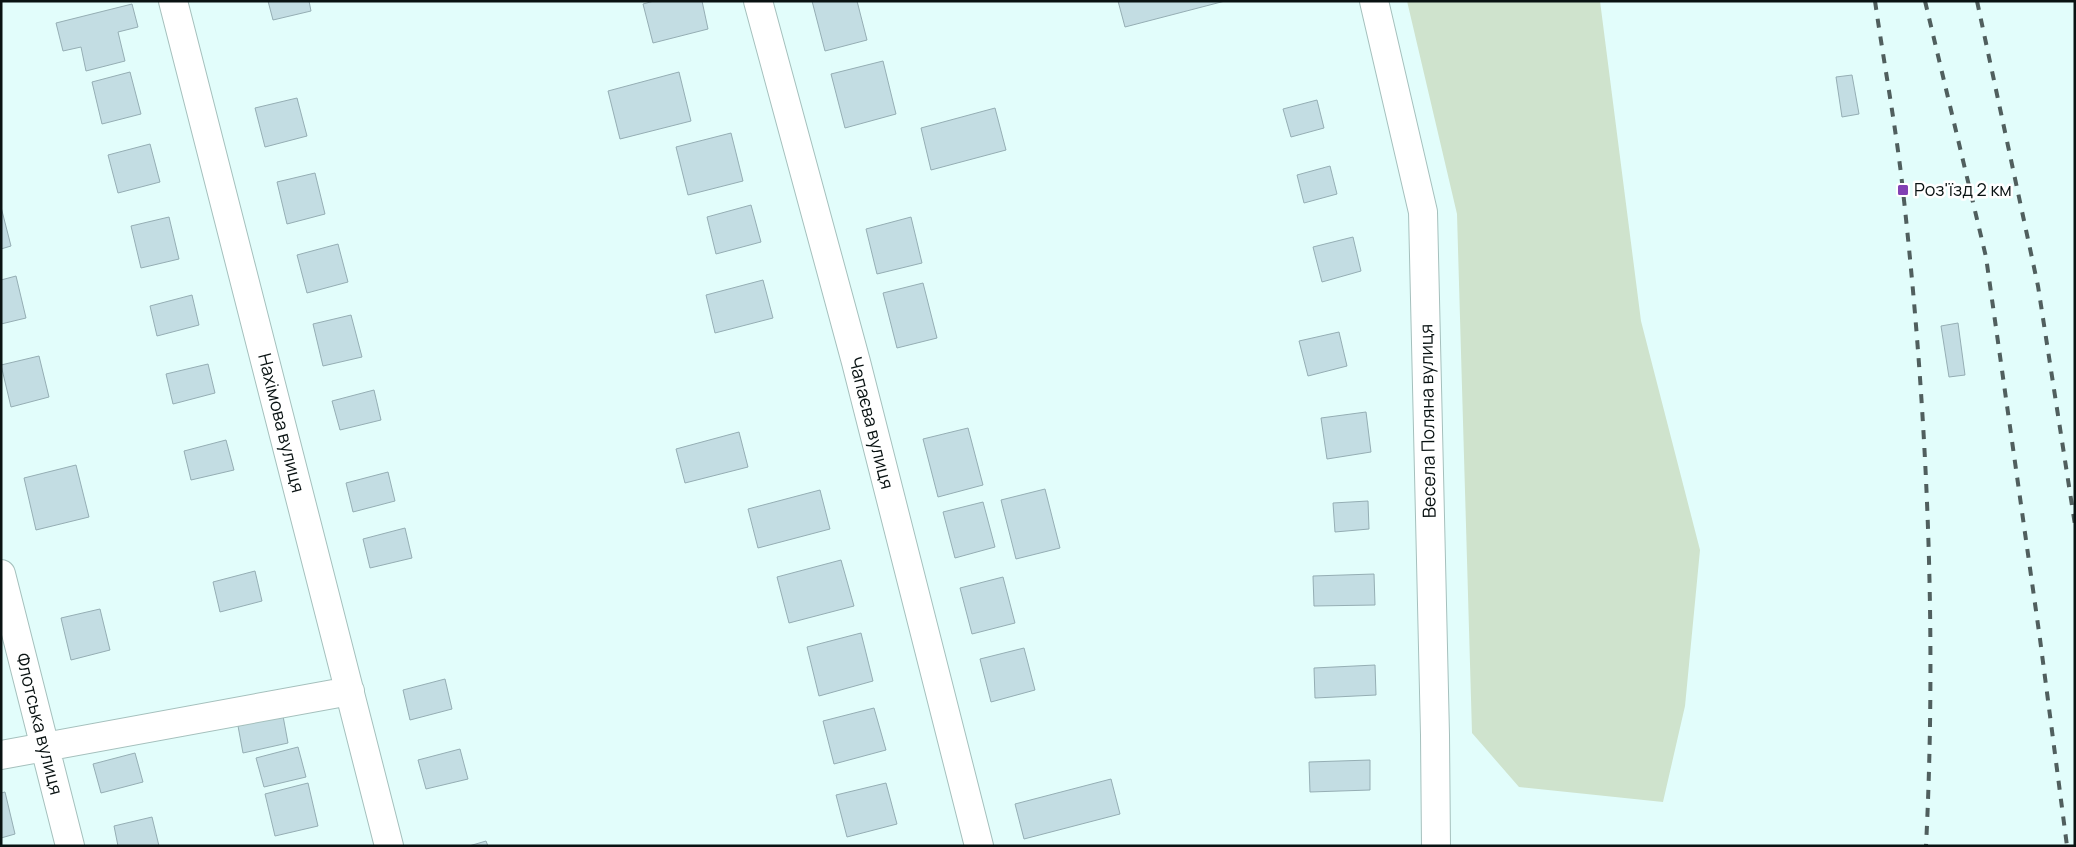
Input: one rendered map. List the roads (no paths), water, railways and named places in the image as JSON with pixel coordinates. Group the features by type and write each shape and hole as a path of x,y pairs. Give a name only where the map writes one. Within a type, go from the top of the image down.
{"street":[{"name":"Нахімова вулиця","path":"172,1 389,846"},
{"name":"Чапаєва вулиця","path":"758,1 856,362 979,846"},
{"name":"Весела Поляна вулиця","path":"1374,1 1423,212 1436,846"},
{"name":"Флотська вулиця","path":"1,574 70,846"},
{"path":"1,755 350,691"}],"railway":[{"path":"1875,1 1903,191 1924,436 1930,600 1929,764 1926,846"},
{"path":"1925,1 1986,257 2067,846"},
{"path":"1977,1 2038,286 2075,525"}],"place":[{"name":"Роз'їзд 2 км","path":"1903,190"}]}
